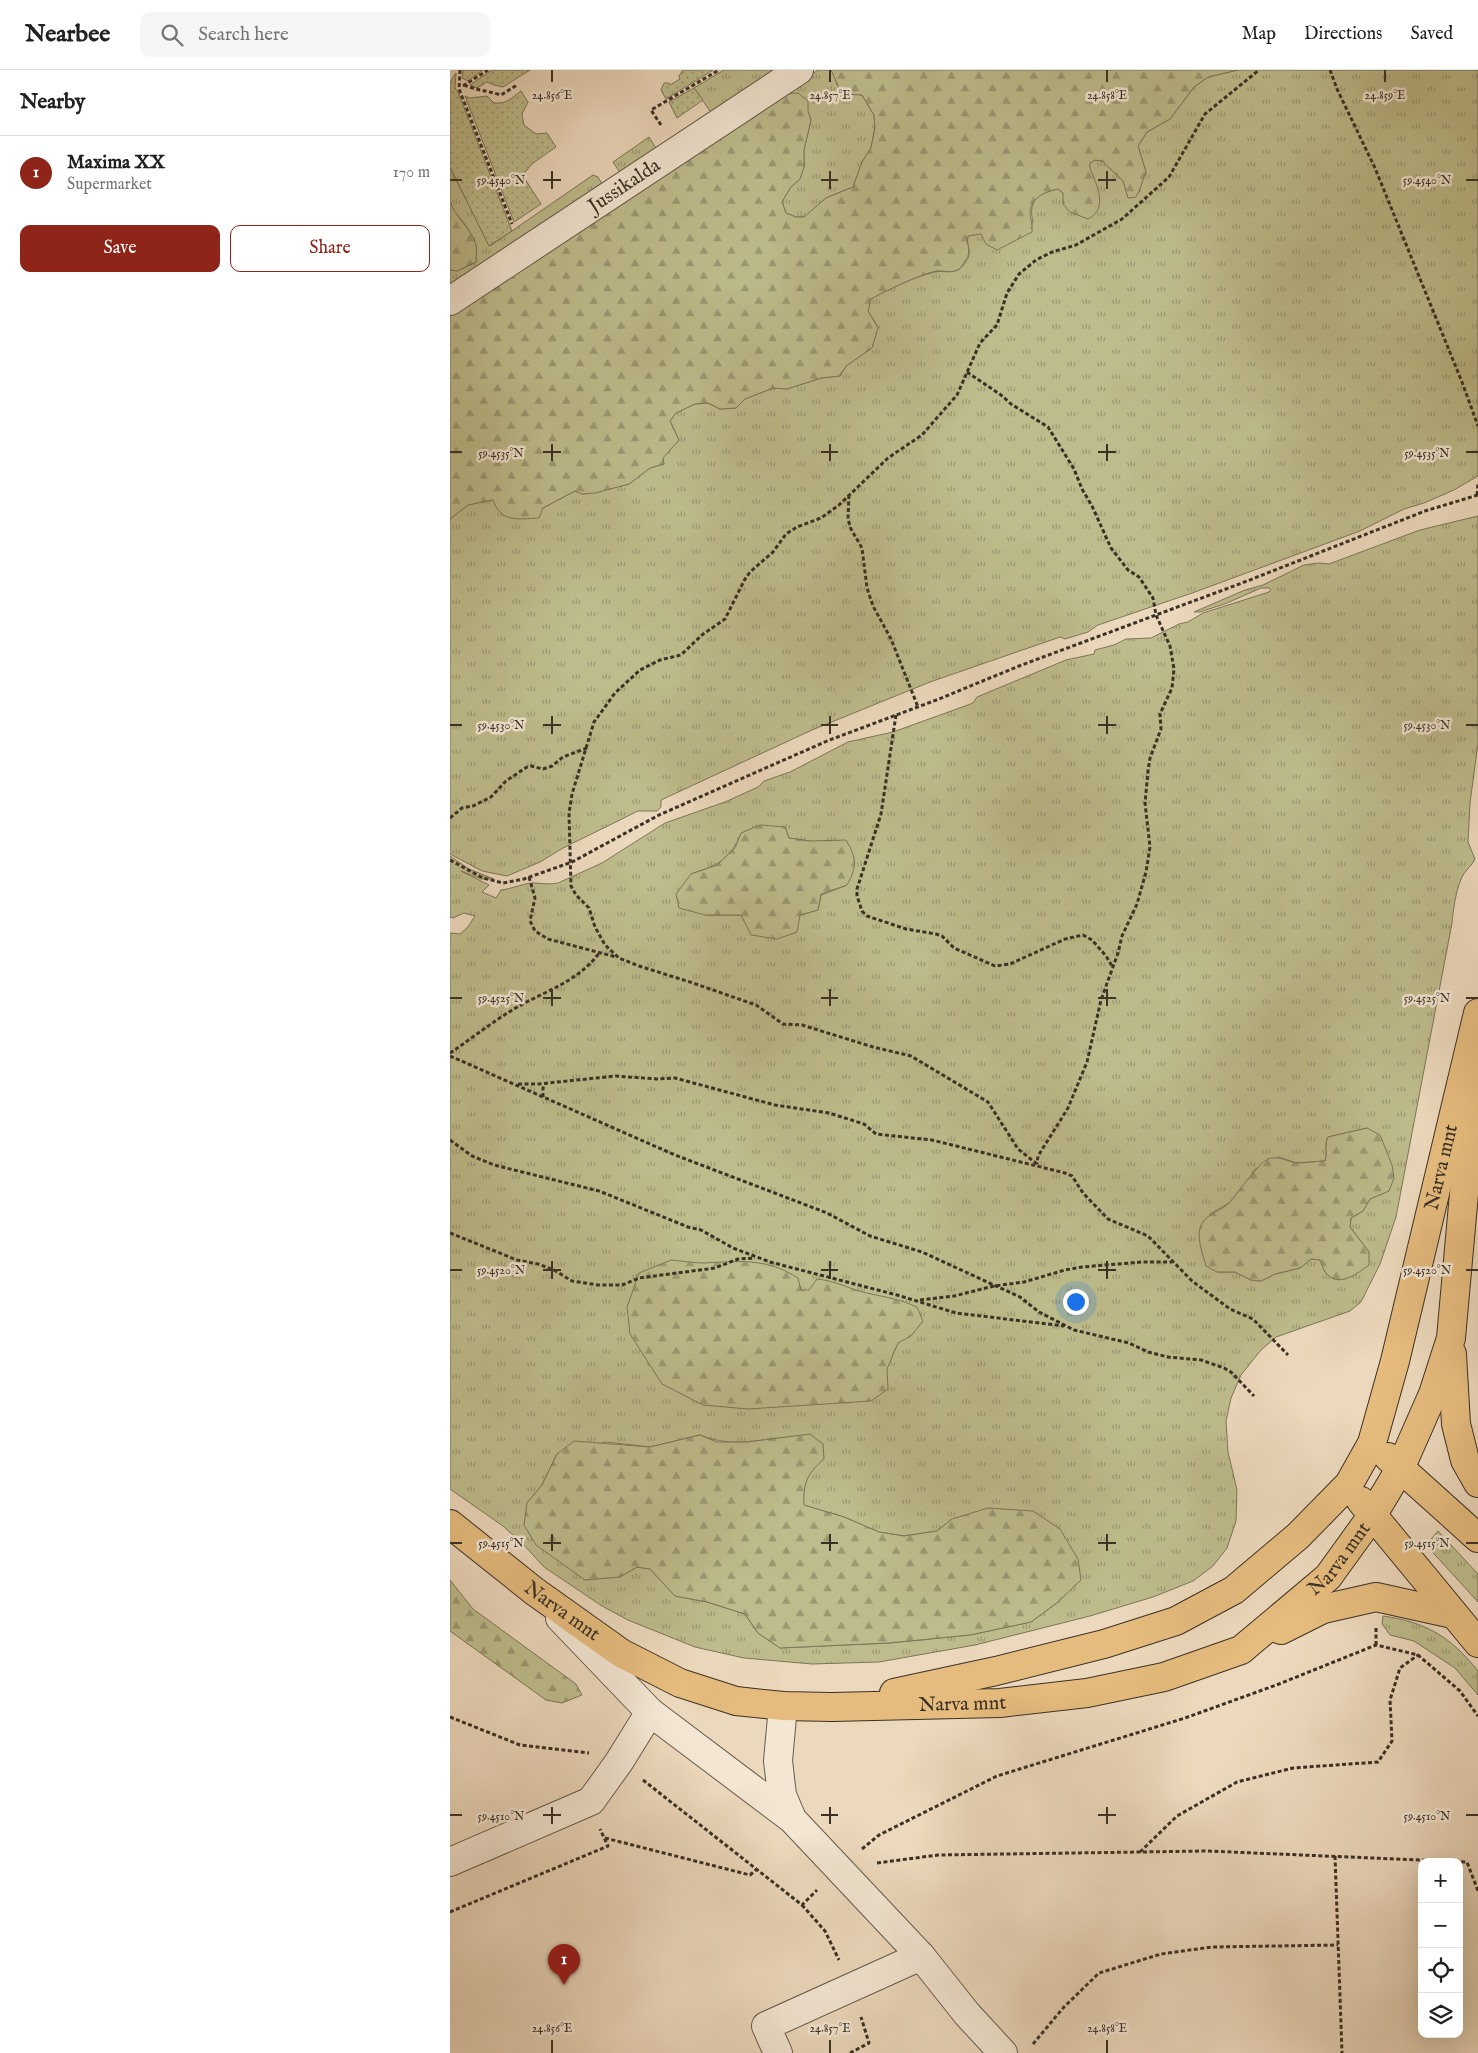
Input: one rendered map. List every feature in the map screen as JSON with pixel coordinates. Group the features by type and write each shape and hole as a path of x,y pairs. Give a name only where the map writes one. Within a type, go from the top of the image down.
{"main road":[{"name":"Narva mnt","path":"832,1707 1005,1669 1104,1644 1176,1621 1234,1590 1298,1536 1349,1484 1372,1443 1396,1361 1478,1013"},
{"name":"Narva mnt","path":"450,1524 534,1591 621,1653 680,1683 736,1701 783,1706 832,1707 1000,1703 1087,1693 1164,1677 1241,1650 1328,1577 1372,1516 1400,1468 1434,1394 1451,1338 1478,1038"},
{"path":"1451,1338 1456,1424 1465,1460 1478,1483"},
{"path":"1372,1443 1478,1538"},
{"path":"1349,1484 1372,1516 1478,1643"},
{"path":"1241,1650 1323,1609 1376,1597 1453,1614"}],"lane":[{"name":"Jussikalda","path":"450,300 799,70"},
{"path":"534,1591 650,1712 792,1819 921,1956 967,2014 990,2050"},
{"path":"783,1706 778,1761 782,1795 792,1819"},
{"path":"450,1862 591,1801 619,1762 650,1712"},
{"path":"778,2053 766,2026 921,1956"}],"path":[{"path":"460,70 459,89 512,226 520,220"},
{"path":"459,89 488,70"},
{"path":"653,130 661,125 651,110 718,70"},
{"path":"618,958 605,945 597,931 589,908 572,890 570,879 572,862 570,804 591,732 600,712 626,682 640,670 650,664 681,655 702,635 725,619 750,572 773,552 786,534 821,518 839,505 888,458 912,443 934,424 958,395 980,343 997,325 1007,293 1019,274 1036,260 1052,252 1076,245 1122,218 1169,176 1205,114 1258,70"},
{"path":"1330,70 1375,168 1478,426"},
{"path":"464,86 478,91 484,90 501,95 517,86"},
{"path":"967,372 1011,404 1048,427 1074,469 1111,548 1128,570 1139,577 1153,598 1156,615 1173,658 1174,680 1160,714 1161,729 1150,758 1148,771 1145,804 1150,860 1137,904 1122,936 1099,1006 1086,1062 1068,1108 1038,1156 1037,1164"},
{"path":"450,860 471,873 503,882 530,877 572,862 634,827 793,754 1425,511 1478,495 1478,483"},
{"path":"849,496 848,520 862,548 867,588 873,606 891,639 918,707"},
{"path":"896,715 881,814 857,888 857,896 862,911 872,918 906,929 942,936 954,948 995,966 1010,964 1065,939 1083,935 1092,940 1112,966"},
{"path":"450,818 462,808 473,806 491,797 506,781 527,767 543,769 552,766 563,757 588,747"},
{"path":"530,877 535,898 530,921 535,931 548,939 600,952 756,1005 783,1024 802,1025 873,1047 911,1056 988,1102 1018,1148 1037,1164"},
{"path":"600,952 590,965 578,975 552,991 515,1008 450,1055 542,1097 710,1169 827,1213 870,1236 922,1252 1020,1297 1039,1312 1081,1332 1129,1343 1148,1352 1168,1357 1202,1360 1224,1368 1231,1372 1254,1396"},
{"path":"514,1084 547,1083 616,1076 657,1079 676,1078 774,1105 836,1115 864,1124 876,1134 932,1140 1037,1164 1072,1176 1084,1193 1108,1219 1148,1236 1173,1262 1213,1297 1230,1309 1253,1319 1288,1355"},
{"path":"542,1097 543,1088 547,1083"},
{"path":"450,1140 472,1156 494,1166 546,1177 612,1195 688,1227 701,1230 733,1248 759,1259 956,1313 1067,1326"},
{"path":"450,1234 517,1260 538,1264 554,1270 572,1281 598,1285 622,1285 638,1278 715,1268 738,1259 759,1259"},
{"path":"916,1301 954,1296 994,1286 1024,1282 1082,1267 1142,1262 1173,1262"},
{"path":"450,1717 520,1746 585,1752 619,1762 802,1905 839,1869 879,1835 997,1776 1185,1718 1279,1684 1376,1645 1418,1655 1460,1691 1478,1716"},
{"path":"1140,1853 1177,1816 1237,1782 1293,1768 1378,1762 1392,1741 1390,1700 1400,1668 1418,1655"},
{"path":"450,1912 608,1846 598,1824"},
{"path":"604,1838 750,1875 756,1869"},
{"path":"839,1869 938,1855 1207,1851 1467,1862 1478,1891"},
{"path":"1335,1856 1342,2053"},
{"path":"1030,2046 1064,2007 1099,1973 1162,1954 1212,1947 1338,1945"}],"green space":[{"path":"463,70 483,70 468,81 462,78"},
{"path":"492,70 530,70 503,87 487,82 477,88 470,85"},
{"path":"683,70 713,70 666,99 661,90 664,83 669,83 670,85 680,79 679,76"},
{"path":"724,70 779,70 712,114 694,88"},
{"path":"818,70 831,70 835,75 837,85 853,94 862,95 874,115 875,127 871,148 862,162 853,187 826,198 805,217 796,217 786,213 782,202 790,188 800,179 804,167 804,150 811,120 808,111 784,94"},
{"path":"831,70 1238,70 1208,77 1194,87 1170,119 1147,132 1138,146 1146,172 1136,197 1128,198 1123,181 1102,161 1095,160 1090,163 1090,167 1100,201 1097,211 1093,216 1088,219 1070,212 1063,204 1063,193 1058,189 1049,191 1036,199 1031,206 1032,232 997,250 986,244 981,234 968,236 968,257 965,264 959,269 929,273 903,283 871,299 868,311 878,328 872,348 846,366 840,376 821,378 787,389 773,388 745,399 736,408 720,409 708,403 695,404 676,413 670,421 679,440 663,458 664,464 650,468 629,484 595,493 582,494 575,491 543,508 539,518 511,518 501,513 493,500 468,505 450,519 450,312 784,94 798,93 808,101 808,111 811,120 804,150 804,167 800,179 790,188 782,202 786,213 796,217 804,217 826,198 853,187 862,162 871,148 875,128 874,115 862,95 842,94"},
{"path":"1238,70 1478,70 1478,476 1454,490 1404,509 1360,531 1195,592 1098,625 1088,632 1065,639 1060,637 930,682 812,730 661,800 661,807 657,811 638,811 563,848 540,862 507,876 482,871 450,854 450,519 468,505 482,501 493,500 543,508 575,491 583,494 629,484 650,468 664,464 662,458 679,440 670,421 676,413 695,404 708,403 720,409 736,408 745,399 773,388 787,389 821,378 840,376 846,366 872,348 878,327 868,311 871,299 919,277 935,272 958,270 968,258 968,236 1033,223 1033,204 1044,193 1058,189 1063,193 1070,212 1088,218 1094,178 1089,168 1090,163 1095,160 1102,161 1123,181 1140,192 1140,184 1146,172 1138,146 1147,132 1170,119 1194,87 1208,77"},
{"path":"456,73 455,88 512,231 489,246 450,167 450,82"},
{"path":"694,88 703,100 677,118 669,102"},
{"path":"521,91 528,102 522,114 524,125 536,134 547,133 556,147 533,163 525,172 525,179 541,204 514,222 465,96 470,98 487,96 494,103 503,103"},
{"path":"649,137 657,150 621,174 613,162"},
{"path":"450,168 490,246 593,175 598,177 602,184 450,288 450,270 457,271 476,262 476,246 467,227 454,211 450,202"},
{"path":"450,202 471,233 476,247 476,262 457,271 450,270"},
{"path":"1478,516 1478,743 1470,803 1468,842 1475,859 1462,876 1456,895 1396,1217 1380,1264 1361,1302 1350,1311 1276,1337 1261,1350 1241,1375 1231,1398 1226,1421 1228,1452 1237,1490 1236,1521 1227,1548 1213,1566 1193,1581 1153,1597 1090,1616 975,1645 879,1662 812,1664 744,1658 695,1647 628,1620 602,1606 544,1567 503,1526 450,1489 450,933 460,934 468,927 475,916 464,913 453,918 450,917 450,856 469,869 494,879 481,879 461,871 489,885 482,892 496,898 501,890 530,883 558,883 602,863 665,823 725,802 758,787 764,781 790,772 848,742 893,732 965,706 973,703 977,697 1066,660 1094,654 1095,650 1114,645 1126,639 1151,638 1179,624 1188,622 1203,613 1269,592 1271,590 1269,588 1261,588 1227,603 1200,612 1194,612 1245,590 1263,585 1304,565 1329,564 1420,530","holes":["785,827 788,838 810,841 847,885 821,895 818,910 800,915 705,915 691,874 722,861 732,850 741,833","1367,1128 1389,1190 1370,1199 1363,1211 1351,1218 1350,1227 1369,1252 1368,1265 1349,1278 1338,1280 1327,1274 1321,1260 1311,1259 1300,1268 1275,1274 1261,1281 1251,1280 1235,1272 1217,1272 1210,1214 1229,1203 1247,1183 1254,1170 1279,1157 1296,1163 1325,1161 1328,1137","700,1435 729,1442 777,1438 810,1471 804,1488 803,1505 844,1517 879,1532 904,1536 937,1531 952,1519 1058,1602 1031,1622 970,1635 889,1643 780,1648 758,1633 745,1614 707,1602 675,1596 650,1569 637,1567 620,1577 527,1503 542,1485 557,1454 606,1442 650,1447"]},
{"path":"760,825 785,827 789,838 810,841 846,840 854,857 853,873 847,885 821,894 818,910 800,915 797,932 777,939 751,935 741,915 705,915 679,908 676,894 691,874 717,865 735,848 741,833"},
{"path":"1367,1128 1380,1135 1392,1165 1394,1178 1389,1191 1370,1199 1363,1211 1351,1218 1350,1227 1369,1252 1369,1265 1349,1278 1338,1280 1327,1274 1320,1260 1311,1259 1300,1268 1275,1274 1261,1281 1251,1280 1235,1272 1217,1272 1206,1266 1199,1237 1202,1223 1231,1201 1260,1165 1272,1158 1298,1163 1325,1161 1328,1137"},
{"path":"671,1260 701,1263 753,1262 764,1264 798,1278 801,1290 809,1290 817,1279 829,1281 859,1291 902,1301 917,1307 923,1321 911,1336 898,1343 887,1369 888,1389 871,1401 748,1409 703,1405 662,1384 630,1334 627,1307 639,1273"},
{"path":"810,1434 823,1444 824,1459 807,1479 804,1491 804,1505 844,1517 879,1532 904,1536 937,1531 952,1519 988,1508 1033,1511 1060,1529 1078,1559 1081,1580 1058,1602 1031,1622 970,1635 889,1643 780,1648 758,1633 745,1614 707,1602 675,1596 650,1569 637,1567 620,1577 585,1580 536,1545 524,1525 527,1503 542,1485 557,1454 574,1441 650,1447 700,1435 717,1442 747,1442"},
{"path":"1438,1531 1478,1574 1478,1602 1426,1545"},
{"path":"450,1580 473,1609 576,1684 582,1695 562,1703 546,1700 450,1631"},
{"path":"1383,1616 1412,1622 1425,1627 1458,1649 1478,1671 1478,1695 1455,1668 1414,1641 1390,1635 1382,1624"}],"place":[{"name":"Maxima XX","path":"564,1985"}]}
